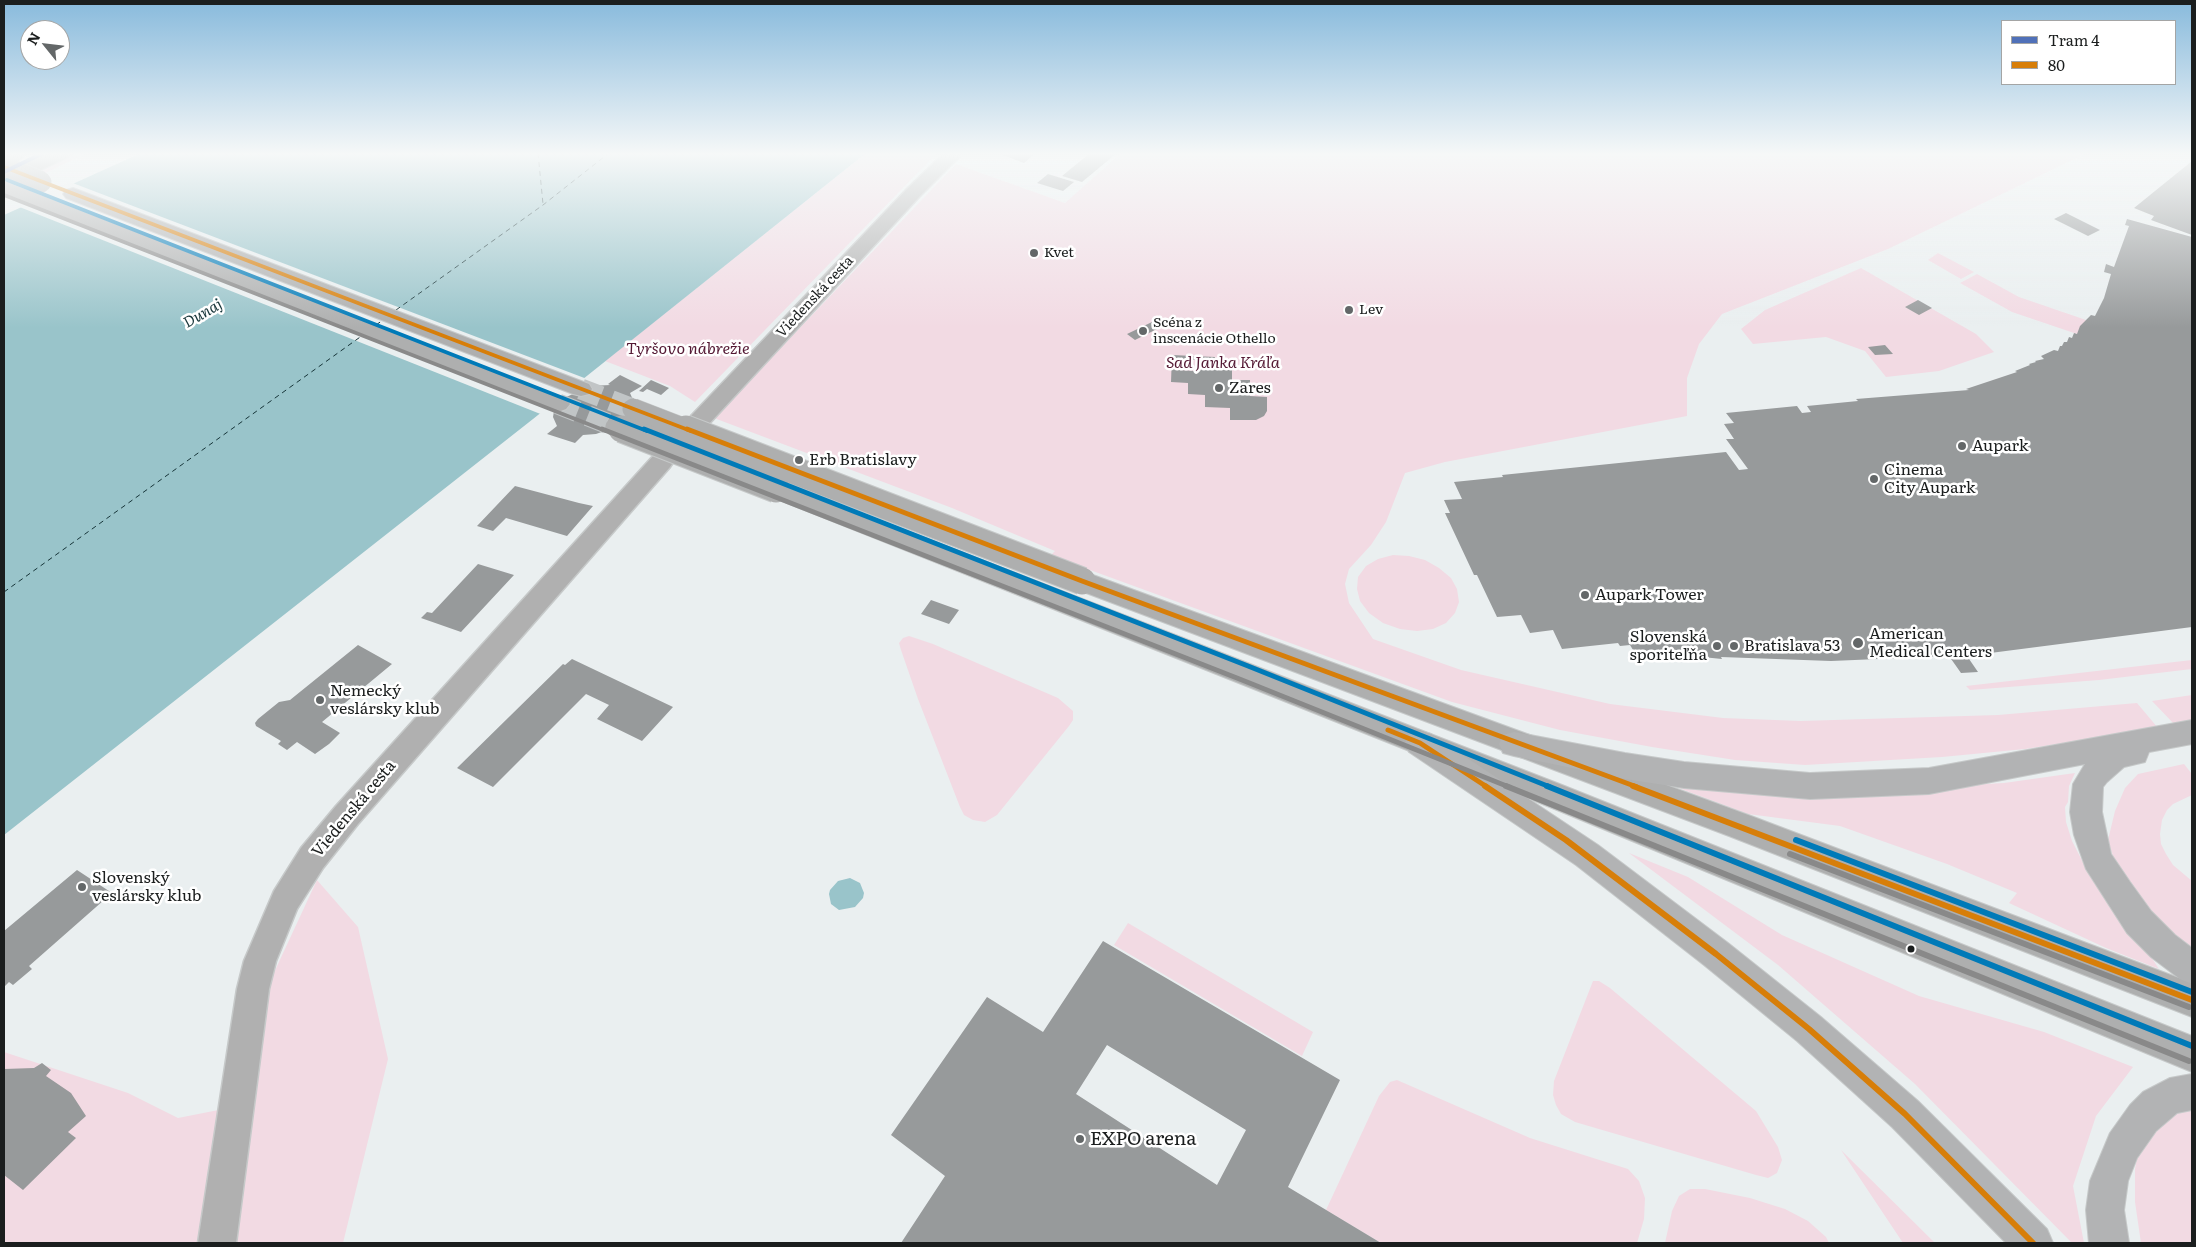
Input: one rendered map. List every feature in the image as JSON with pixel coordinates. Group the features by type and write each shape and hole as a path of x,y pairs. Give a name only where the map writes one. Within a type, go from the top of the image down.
{"main road":[{"path":"63,211 558,404"},
{"path":"144,211 581,389"},
{"path":"633,409 1075,592 1420,743 2192,1054"},
{"path":"616,427 1075,592 1514,744 1740,826 2192,1000"},
{"path":"1514,744 1625,766 1684,775 1810,786 1929,781 2192,732"},
{"path":"1420,743 1587,855 1795,1018 1911,1120 2033,1243"},
{"path":"2192,743 2118,756 2107,762 2096,772 2088,784 2086,812 2097,859 2118,893 2145,929 2163,946 2192,968"},
{"path":"2109,1243 2105,1210 2109,1181 2123,1146 2143,1118 2156,1105 2170,1096 2192,1092"}],"street":[{"name":"Viedenská cesta","path":"699,421 895,211"},
{"name":"Viedenská cesta","path":"217,1243 253,989 260,961 286,901 312,858 347,815 662,461"}],"green space":[{"name":"Tyršovo nábrežie","path":"793,211 880,211 695,402 670,386 605,361"},
{"name":"Sad Janka Kráľa","path":"911,211 1966,211 1888,249 1722,314 1699,344 1687,378 1687,416 1445,462 1405,473 1386,522 1371,545 1349,569 1345,584 1349,603 1373,639 1461,670 1610,704 1723,718 1801,721 1998,715 2137,703 2158,728 2025,749 1942,757 1805,765 1735,760 1560,730 1452,702 1090,570 1051,555 1055,551 952,508 714,418"},
{"path":"1938,253 1974,272 1961,279 1928,260"},
{"path":"1861,268 1976,334 1994,352 1939,371 1886,377 1865,351 1826,337 1753,344 1741,329 1765,310"},
{"path":"1977,274 2019,297 2086,320 2077,334 2012,312 1960,283"},
{"path":"1393,555 1425,560 1451,578 1457,589 1459,602 1455,613 1446,623 1433,629 1417,631 1400,629 1383,623 1369,613 1360,601 1357,589 1358,577 1366,566 1378,559"},
{"path":"909,636 933,644 1058,698 1073,711 1073,720 1069,726 997,815 985,822 973,820 964,815 960,807 901,650 899,643 903,638"},
{"path":"2192,660 2192,669 2099,680 1970,690 1966,686"},
{"path":"2192,695 2192,723 2175,725 2152,701"},
{"path":"2184,764 2192,774 2192,795 2173,804 2167,810 2162,820 2160,834 2161,844 2173,865 2192,881 2192,958 2160,927 2117,870 2108,840 2115,811 2125,788 2138,774"},
{"path":"2075,773 2069,786 2068,802 2065,807 2066,822 2072,841 2091,878 2106,900 2138,937 2159,969 2106,948 2009,903 2017,893 1947,864 1840,826 1748,814 1665,783 1968,785 2004,783"},
{"path":"1629,853 1688,877 1782,935 1919,996 2044,1032 2133,1067 2096,1116 2073,1186 2084,1243 2072,1243 1915,1084 1778,965"},
{"path":"317,880 358,927 388,1059 343,1243 4,1243 4,1052 128,1093 178,1118 249,1104 265,992"},
{"path":"1128,923 1313,1032 1302,1056 1114,945"},
{"path":"1593,981 1599,981 1610,988 1756,1111 1778,1147 1782,1160 1777,1173 1768,1178 1756,1175 1575,1122 1561,1114 1553,1095 1554,1081"},
{"path":"1397,1080 1530,1138 1628,1169 1639,1181 1645,1198 1644,1219 1637,1243 1381,1243 1326,1210 1379,1096 1390,1082"},
{"path":"2192,1104 2192,1243 2141,1243 2135,1202 2135,1169 2138,1152 2151,1132 2179,1107"},
{"path":"1841,1150 1935,1243 1903,1243"},
{"path":"1690,1189 1705,1189 1750,1198 1785,1209 1808,1221 1826,1237 1829,1243 1665,1243 1672,1211 1679,1196"}],"water":[{"name":"Dunaj","path":"12,211 793,211 533,419 4,835 4,215"},
{"path":"850,878 860,883 864,893 863,898 855,907 839,910 831,904 830,890 838,881"}],"pier":[{"path":"30,211 147,211 587,379 543,415"}],"building":[{"path":"2142,211 2192,211 2192,235 2151,220 2154,216"},
{"path":"2066,213 2100,230 2088,236 2054,219"},
{"name":"Aupark","path":"2127,219 2192,237 2192,627 1967,656 1978,672 1961,673 1949,656 1831,661 1721,657 1722,659 1633,650 1630,645 1620,646 1618,643 1562,649 1553,630 1530,633 1521,615 1497,617 1477,575 1474,575 1445,513 1450,513 1444,500 1462,499 1454,482 1503,477 1502,475 1726,452 1739,470 1748,469 1726,439 1734,439 1724,424 1734,423 1726,413 1797,406 1802,413 1811,412 1807,406 1858,401 1856,399 1969,390 1966,389 2017,372 2015,371 2035,361 2044,359 2041,356 2054,350 2058,351 2064,342 2067,342 2069,337 2072,338 2074,333 2077,334 2080,326 2091,315 2095,316 2104,298 2111,274 2104,272 2106,264 2114,267 2129,226 2125,225"},
{"path":"1918,300 1932,308 1919,315 1905,307"},
{"name":"Scéna z inscenácie Othello","path":"1152,322 1159,328 1135,340 1127,334"},
{"path":"1885,345 1893,354 1875,355 1868,347"},
{"name":"Zares","path":"1172,355 1215,357 1215,368 1232,368 1232,380 1250,380 1250,396 1267,397 1267,411 1264,416 1256,420 1230,420 1230,408 1205,407 1205,395 1188,394 1188,383 1171,382","holes":["1180,360 1197,360 1196,371 1179,370"]},
{"path":"620,375 642,386 630,393 633,400 631,413 616,427 596,434 583,435 575,443 547,434 557,426 553,417 554,411 564,398 591,386 610,385 608,384"},
{"path":"651,380 669,388 661,395 647,389 643,392 639,391"},
{"path":"515,486 593,506 567,536 506,518 493,531 477,526"},
{"path":"478,564 514,575 461,632 421,618 427,612 432,613"},
{"path":"931,600 959,610 949,624 921,614"},
{"name":"Nemecký veslársky klub","path":"358,645 392,664 322,722 340,733 329,744 315,754 297,742 287,750 278,744 281,741 256,726 255,723 258,719 279,702 290,700"},
{"path":"572,659 673,707 642,741 597,719 609,705 586,694 493,787 457,768 563,664 565,665"},
{"name":"Slovenský veslársky klub","path":"77,870 112,893 29,966 32,969 13,985 9,982 4,987 4,931"},
{"path":"1103,941 1340,1080 1288,1187 1381,1243 901,1243 945,1176 891,1135 987,997 1043,1032","holes":["1107,1045 1246,1130 1217,1185 1076,1094"]},
{"path":"42,1063 51,1070 46,1076 71,1093 86,1116 68,1132 76,1138 23,1190 4,1175 4,1069 34,1068"}],"ferry route":[{"path":"396,310 534,211"},
{"path":"376,325 383,320"},
{"path":"4,592 363,335"}],"tunnel":[{"path":"581,389 633,409"},
{"path":"558,404 616,427"}],"transit line":[{"path":"45,211 1242,680 2189,1061"},
{"path":"87,211 1248,666 2192,1046"},
{"name":"80","path":"119,211 1082,581 1740,826 2192,1000"},
{"name":"80","path":"1388,730 1420,743 1566,840 1716,954 1809,1029 1905,1114 2033,1243"},
{"path":"1796,840 2192,992"},
{"path":"1790,854 2189,1007"}],"place":[{"name":"Kvet","path":"1034,253"},
{"name":"Lev","path":"1349,310"},
{"name":"Scéna z inscenácie Othello","path":"1143,331"},
{"name":"Zares","path":"1219,388"},
{"name":"Aupark","path":"1962,446"},
{"name":"Erb Bratislavy","path":"799,460"},
{"name":"Cinema City Aupark","path":"1874,479"},
{"name":"Aupark Tower","path":"1585,595"},
{"name":"American Medical Centers","path":"1858,643"},
{"name":"Slovenská sporiteľňa","path":"1717,646"},
{"name":"Bratislava 53","path":"1734,646"},
{"name":"Nemecký veslársky klub","path":"320,700"},
{"name":"Slovenský veslársky klub","path":"82,887"},
{"name":"EXPO arena","path":"1080,1139"}]}
